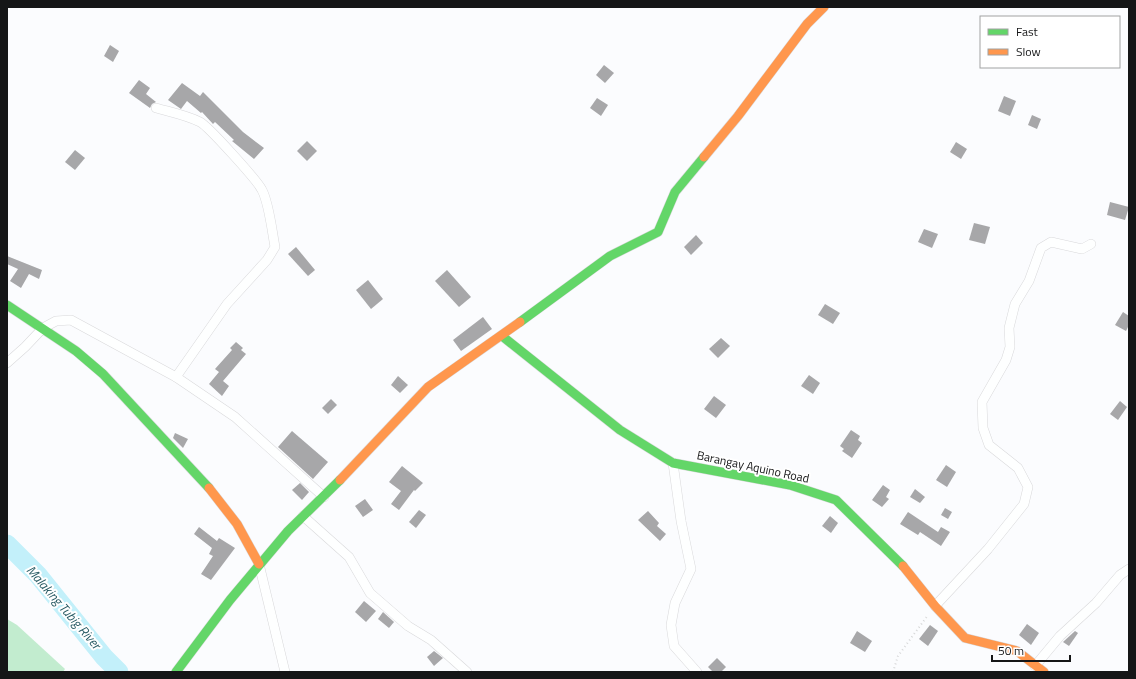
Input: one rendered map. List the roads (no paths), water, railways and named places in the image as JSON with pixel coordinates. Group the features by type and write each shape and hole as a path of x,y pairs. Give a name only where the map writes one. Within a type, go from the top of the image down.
{"street":[{"path":"176,672 259,564 303,516 324,497 428,387 502,336 610,256 658,232 676,192 738,116 807,24 824,7"},
{"path":"156,108 200,122 209,128 251,177 262,190 272,226 275,247 267,260 227,304 176,377"},
{"path":"935,606 988,549 1024,504 1028,487 1018,468 989,445 983,428 982,402 1006,360 1010,347 1009,328 1015,304 1029,281 1041,248 1051,242 1082,249 1091,244"},
{"path":"7,305 76,351 103,374 185,460 214,493 237,524 259,564 285,672"},
{"path":"7,363 43,328 56,321 71,320 176,377 235,417 324,497"},
{"name":"Barangay Aquino Road","path":"502,336 620,430 673,463 790,485 836,500 898,559 935,606 965,638 1017,651 1044,672"},
{"path":"673,463 681,521 690,569 674,604 671,625 674,646 696,672"},
{"path":"303,516 349,557 370,593 408,626 431,640 467,672"},
{"path":"1036,666 1060,636 1087,612 1120,575 1129,569"}],"waterway":[{"name":"Malaking Tubig River","path":"7,544 38,575 104,657 119,672"}]}
